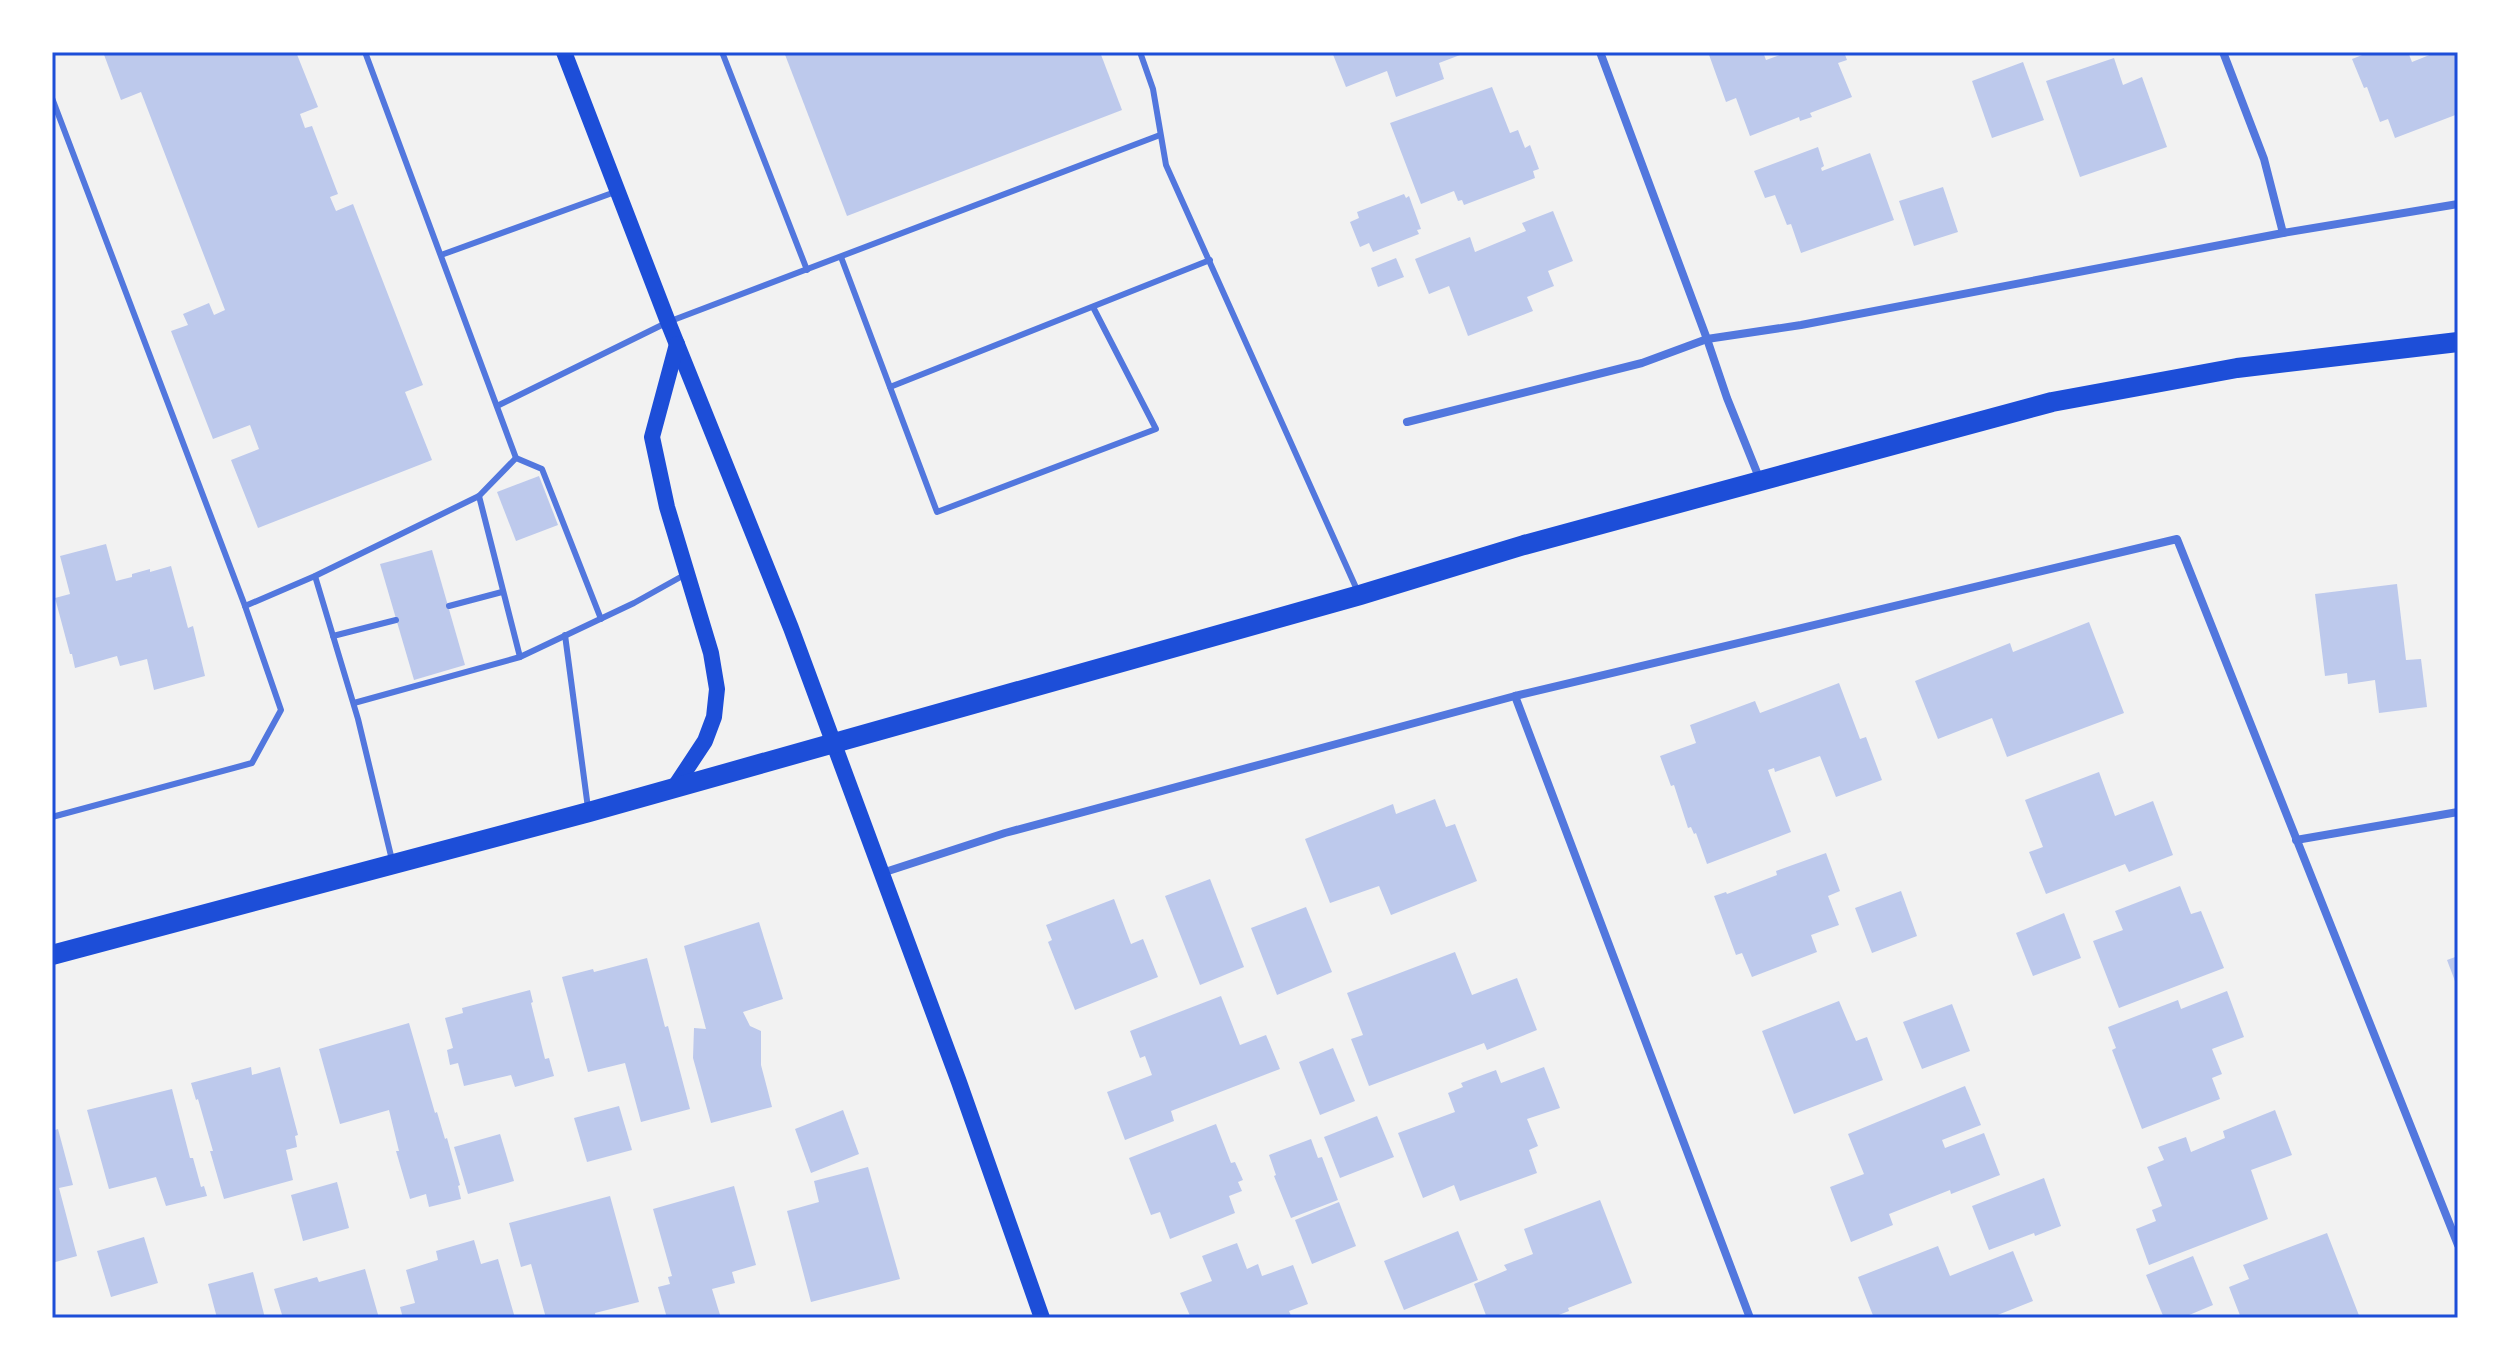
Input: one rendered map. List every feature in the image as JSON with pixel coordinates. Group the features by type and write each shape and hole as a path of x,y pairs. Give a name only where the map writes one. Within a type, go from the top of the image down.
{"main road":[{"path":"564,52 791,628 959,1082 1042,1318"},
{"path":"52,955 589,812 1360,595 1524,545 2052,402 2237,368 2458,342"},
{"path":"674,788 705,741 714,717 717,689 711,653 667,507 652,437 677,344"}],"street":[{"path":"1600,52 1727,398 1761,481"},
{"path":"2223,52 2264,159 2283,233"},
{"path":"1407,422 1642,363 1707,339 1801,325 2283,233 2458,204"},
{"path":"882,873 1005,833 1515,696 2177,539 2458,1245"},
{"path":"1515,696 1750,1318"},
{"path":"2296,840 2458,812"}],"lane":[{"path":"365,52 516,458 542,469 601,619"},
{"path":"722,52 807,270"},
{"path":"1140,52 1153,89 1166,165 1360,595"},
{"path":"52,98 245,606 281,710 252,763 52,817"},
{"path":"497,406 668,322 1160,135"},
{"path":"441,255 618,191"},
{"path":"841,257 937,512 1156,429 1093,307"},
{"path":"890,387 1210,260"},
{"path":"245,606 315,576 479,496 516,458"},
{"path":"479,496 520,657"},
{"path":"354,703 520,657 687,574"},
{"path":"315,576 354,703 393,864"},
{"path":"449,606 502,592"},
{"path":"333,636 396,620"},
{"path":"565,635 589,812"}],"building":[{"path":"103,52 296,52 318,107 300,114 305,128 312,126 338,194 330,197 336,211 353,204 423,385 405,392 432,460 258,528 231,460 259,449 250,425 213,439 171,331 188,325 183,314 209,303 214,315 225,310 141,92 121,100"},
{"path":"784,52 1100,52 1122,110 847,216"},
{"path":"1332,52 1468,52 1439,63 1444,79 1396,97 1387,71 1346,87"},
{"path":"1708,52 1763,52 1766,60 1788,52 1844,52 1847,60 1838,63 1852,97 1810,113 1812,117 1800,121 1799,117 1750,136 1736,98 1726,102"},
{"path":"2370,52 2408,52 2412,62 2437,52 2457,52 2458,114 2395,138 2388,119 2380,122 2352,59"},
{"path":"2114,58 2123,85 2142,77 2167,147 2080,177 2046,81"},
{"path":"2023,62 2044,120 1992,138 1972,81"},
{"path":"1492,87 1510,133 1518,130 1525,148 1530,145 1539,169 1533,171 1535,178 1464,205 1462,200 1458,201 1454,191 1421,204 1390,123"},
{"path":"1818,147 1824,166 1822,171 1870,153 1894,220 1801,253 1791,224 1787,225 1775,195 1765,198 1754,171"},
{"path":"1943,187 1958,232 1914,246 1899,201"},
{"path":"1404,194 1406,198 1409,196 1421,229 1417,230 1419,234 1373,252 1369,243 1360,247 1350,222 1359,218 1357,212"},
{"path":"1553,211 1573,261 1548,271 1554,286 1527,297 1533,311 1468,336 1449,286 1429,294 1415,259 1470,237 1475,252 1526,231 1522,223"},
{"path":"1396,258 1404,277 1378,287 1371,268"},
{"path":"539,476 558,525 516,541 497,492"},
{"path":"106,544 116,581 150,569 150,572 171,566 188,628 193,626 205,676 154,690 147,659 120,666 117,656 75,668 55,598 70,594 60,556"},
{"path":"432,550 465,665 414,680 380,564"},
{"path":"2397,584 2406,660 2421,659 2427,707 2379,713 2375,680 2348,684 2347,673 2325,676 2315,594"},
{"path":"2089,622 2124,713 2007,757 1992,718 1938,739 1915,681 2010,643 2013,652"},
{"path":"1839,683 1860,739 1866,737 1882,780 1836,797 1820,756 1775,772 1774,768 1768,770 1791,832 1707,864 1696,833 1691,827 1688,828 1674,785 1671,786 1660,756 1696,743 1690,725 1755,701 1760,713"},
{"path":"2099,772 2115,816 2153,801 2173,855 2129,872 2125,864 2046,894 2029,852 2043,847 2025,800"},
{"path":"1435,799 1446,827 1455,824 1477,881 1391,915 1379,886 1330,903 1305,839 1393,804 1396,814"},
{"path":"1826,853 1840,891 1828,896 1839,925 1811,935 1817,952 1752,977 1742,953 1736,955 1714,896 1777,875 1776,871"},
{"path":"1210,879 1244,967 1200,985 1165,896"},
{"path":"2180,886 2191,914 2201,911 2224,968 2119,1008 2093,941 2123,930 2115,911"},
{"path":"1901,891 1917,936 1872,953 1855,908"},
{"path":"1114,899 1131,944 1143,939 1158,977 1075,1010 1048,942 1052,940 1046,925"},
{"path":"1306,907 1332,972 1277,995 1251,928"},
{"path":"2064,913 2081,958 2033,976 2016,933"},
{"path":"759,922 783,999 743,1012 750,1026 761,1031 761,1065 772,1107 711,1123 693,1058 694,1028 706,1029 684,946"},
{"path":"1455,952 1472,995 1517,978 1537,1030 1487,1050 1484,1043 1369,1086 1351,1039 1363,1035 1347,993"},
{"path":"2458,956 2458,989 2447,960"},
{"path":"647,958 690,1109 641,1122 625,1063 588,1072 562,977"},
{"path":"530,990 545,1059 549,1058 554,1076 515,1087 511,1075 464,1086 458,1063 450,1065 447,1050 453,1048 445,1018 463,1013 462,1008"},
{"path":"2227,991 2244,1037 2212,1049 2222,1074 2212,1078 2220,1099 2142,1129 2112,1050 2116,1048 2108,1027 2178,1000 2181,1009"},
{"path":"1221,996 1240,1045 1266,1035 1280,1069 1171,1111 1174,1121 1125,1140 1107,1092 1152,1075 1145,1056 1140,1058 1130,1031"},
{"path":"1839,1001 1856,1041 1867,1037 1883,1080 1794,1114 1762,1031"},
{"path":"1952,1004 1970,1051 1922,1069 1903,1022"},
{"path":"409,1023 460,1185 461,1199 429,1207 426,1194 410,1199 396,1151 399,1151 389,1110 340,1124 319,1049"},
{"path":"1333,1048 1355,1101 1320,1115 1299,1062"},
{"path":"251,1067 252,1075 280,1067 298,1135 295,1136 297,1147 286,1150 293,1180 224,1199 210,1151 213,1151 191,1083"},
{"path":"1544,1067 1560,1108 1527,1119 1538,1146 1529,1150 1537,1173 1460,1201 1454,1185 1423,1198 1398,1133 1455,1112 1448,1093 1463,1087 1461,1083 1496,1070 1501,1083"},
{"path":"1965,1086 1981,1125 1942,1140 1945,1148 1984,1133 2000,1175 1951,1194 1950,1190 1889,1214 1893,1225 1851,1242 1830,1187 1864,1174 1848,1134"},
{"path":"172,1089 190,1158 193,1158 201,1187 204,1186 207,1196 166,1206 156,1177 109,1189 87,1110"},
{"path":"619,1106 632,1150 587,1162 574,1118"},
{"path":"843,1110 859,1154 811,1173 795,1129"},
{"path":"2275,1110 2292,1155 2251,1170 2268,1219 2149,1265 2136,1229 2156,1221 2152,1210 2162,1206 2147,1167 2164,1160 2158,1147 2186,1137 2191,1152 2225,1138 2223,1131"},
{"path":"1377,1116 1394,1157 1340,1178 1324,1137"},
{"path":"1216,1124 1231,1163 1235,1162 1243,1180 1238,1182 1242,1191 1229,1196 1235,1213 1170,1239 1160,1212 1151,1215 1129,1158"},
{"path":"58,1129 73,1185 59,1188 77,1256 52,1263 52,1131"},
{"path":"500,1134 514,1181 468,1194 454,1147"},
{"path":"1311,1139 1318,1158 1322,1157 1338,1200 1291,1218 1269,1155"},
{"path":"868,1167 900,1279 811,1302 787,1211 819,1202 814,1181"},
{"path":"2044,1178 2061,1226 1989,1250 1972,1206"},
{"path":"337,1182 349,1228 303,1241 291,1195"},
{"path":"734,1186 756,1265 732,1272 735,1283 712,1289 721,1318 667,1318 658,1287 670,1284 668,1277 672,1276 653,1209"},
{"path":"610,1196 639,1302 595,1313 596,1318 546,1318 531,1264 521,1267 509,1223"},
{"path":"1600,1200 1632,1283 1568,1308 1569,1311 1551,1318 1487,1318 1474,1284 1507,1270 1504,1265 1533,1254 1524,1229"},
{"path":"1339,1202 1356,1246 1312,1264 1295,1220"},
{"path":"1458,1231 1478,1280 1404,1310 1384,1261"},
{"path":"2327,1233 2360,1318 2241,1318 2229,1287 2249,1279 2243,1265"},
{"path":"144,1237 158,1283 111,1297 97,1251"},
{"path":"474,1240 481,1264 498,1259 515,1318 403,1318 400,1307 415,1303 406,1270 438,1260 436,1251"},
{"path":"1237,1243 1247,1269 1258,1264 1262,1276 1293,1265 1308,1304 1289,1311 1292,1318 1191,1318 1180,1293 1212,1281 1202,1256"},
{"path":"1938,1246 1950,1276 2013,1251 2033,1301 1990,1318 1874,1318 1858,1277"},
{"path":"2193,1256 2213,1305 2182,1318 2164,1318 2146,1275"},
{"path":"365,1269 379,1318 283,1318 274,1289 317,1277 319,1282"},
{"path":"253,1272 265,1318 217,1318 208,1284"}]}
